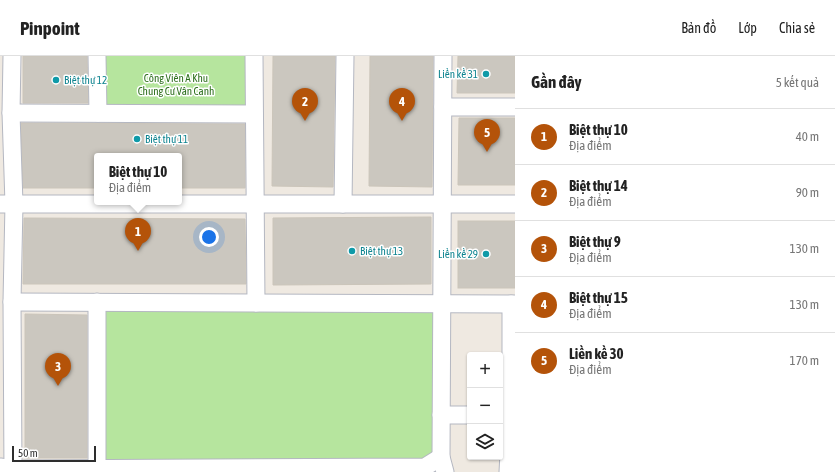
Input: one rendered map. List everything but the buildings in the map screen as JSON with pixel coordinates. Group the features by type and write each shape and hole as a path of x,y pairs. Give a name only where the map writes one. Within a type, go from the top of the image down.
{"street":[{"path":"12,56 7,204 12,302 9,469 97,468 141,470 425,467 443,465 441,415 443,56"},
{"path":"97,56 98,113"},
{"path":"254,56 256,303"},
{"path":"344,204 345,56"},
{"path":"443,107 515,107"},
{"path":"11,113 254,114"},
{"path":"7,204 94,204"},
{"path":"182,204 515,204"},
{"path":"12,302 513,304 508,472"},
{"path":"97,302 97,468"},
{"path":"441,415 467,415"}],"green space":[{"name":"Công Viên A Khu Chung Cư Vân Canh","path":"97,56 254,56 254,114 98,113"},
{"path":"97,302 442,304 441,457 425,467 97,469"}],"place":[{"name":"Liền kề 31","path":"486,74"},
{"name":"Biệt thự 12","path":"56,80"},
{"name":"Biệt thự 14","path":"305,121"},
{"name":"Biệt thự 15","path":"402,121"},
{"name":"Biệt thự 11","path":"137,139"},
{"name":"Liền kề 30","path":"487,152"},
{"name":"Biệt thự 10","path":"138,251"},
{"name":"Biệt thự 13","path":"352,251"},
{"name":"Liền kề 29","path":"486,254"},
{"name":"Biệt thự 9","path":"58,386"}]}
